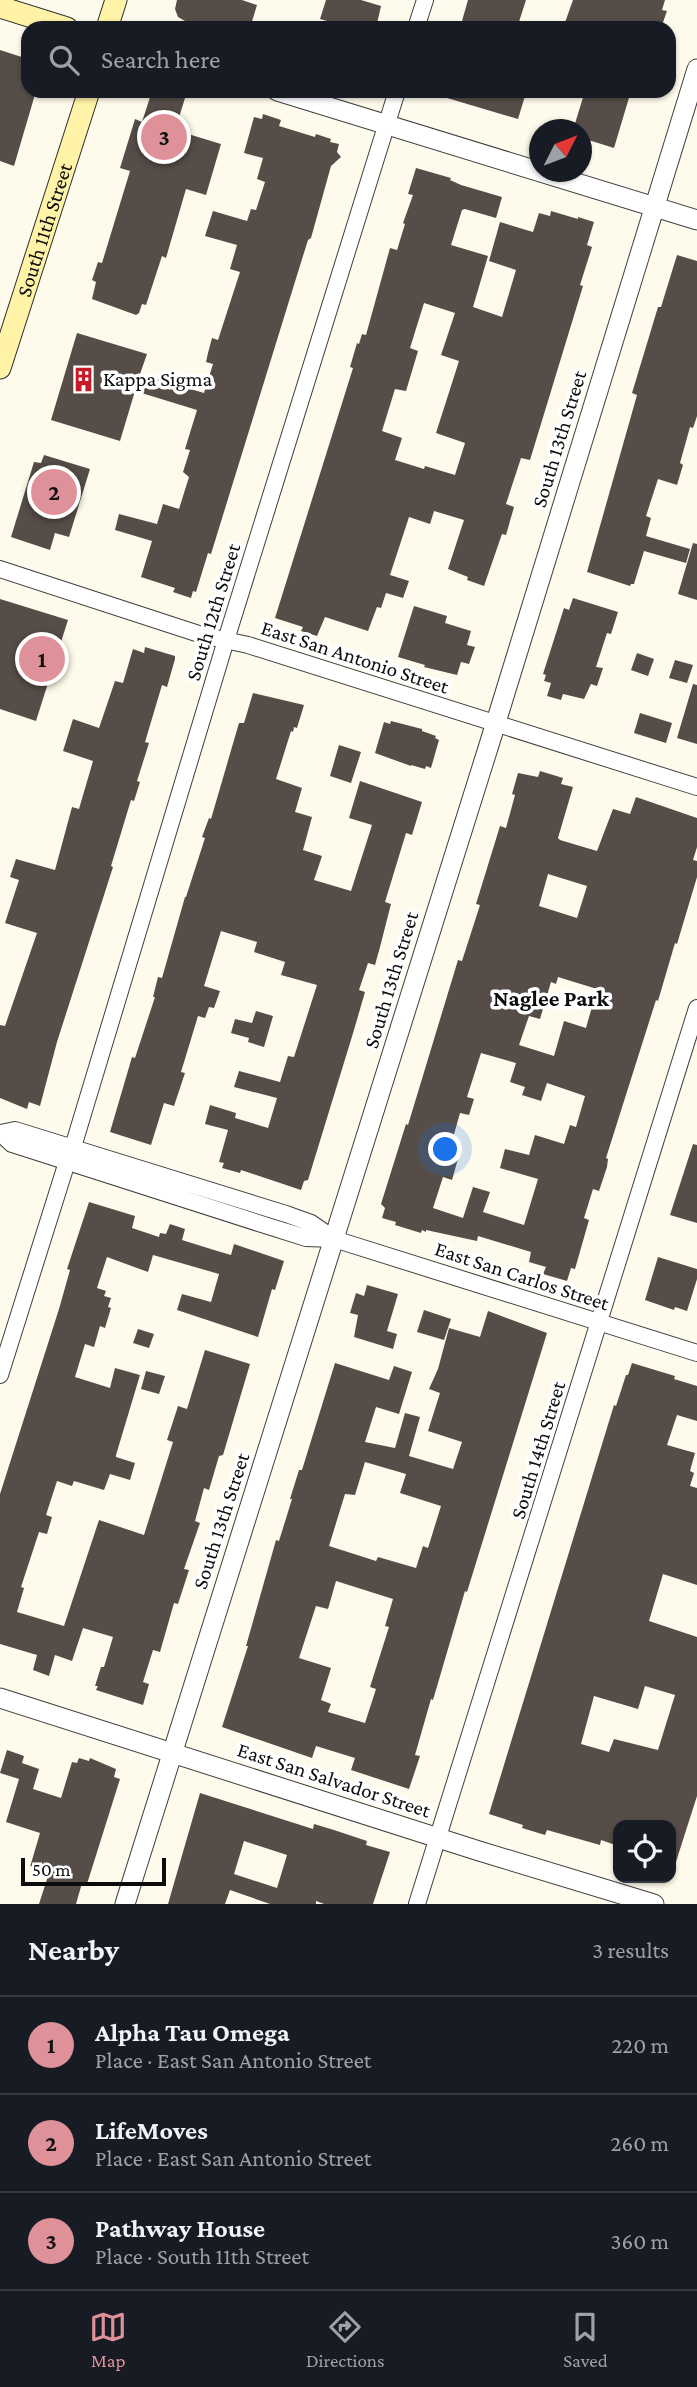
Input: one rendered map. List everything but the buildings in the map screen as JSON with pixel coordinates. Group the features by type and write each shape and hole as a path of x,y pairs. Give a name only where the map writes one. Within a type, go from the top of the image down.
{"main road":[{"path":"109,21 116,0"},
{"path":"0,7 45,21"},
{"name":"South 11th Street","path":"0,368 87,98"}],"street":[{"path":"418,21 425,0"},
{"name":"South 13th Street","path":"125,1904 697,69"},
{"path":"299,98 697,220"},
{"name":"South 12th Street","path":"0,1376 395,98"},
{"name":"East San Antonio Street","path":"0,569 202,635 248,645 697,787"},
{"name":"South 14th Street","path":"417,1904 697,1008"},
{"name":"East San Carlos Street","path":"0,1133 15,1130 70,1155 311,1223 334,1239 697,1353"},
{"name":"East San Salvador Street","path":"0,1698 654,1904"}],"place":[{"name":"Pathway House","path":"164,137"},
{"name":"Kappa Sigma","path":"83,379"},
{"name":"LifeMoves","path":"54,492"},
{"name":"Alpha Tau Omega","path":"42,659"}],"district":[{"name":"Naglee Park","path":"551,998"}]}
